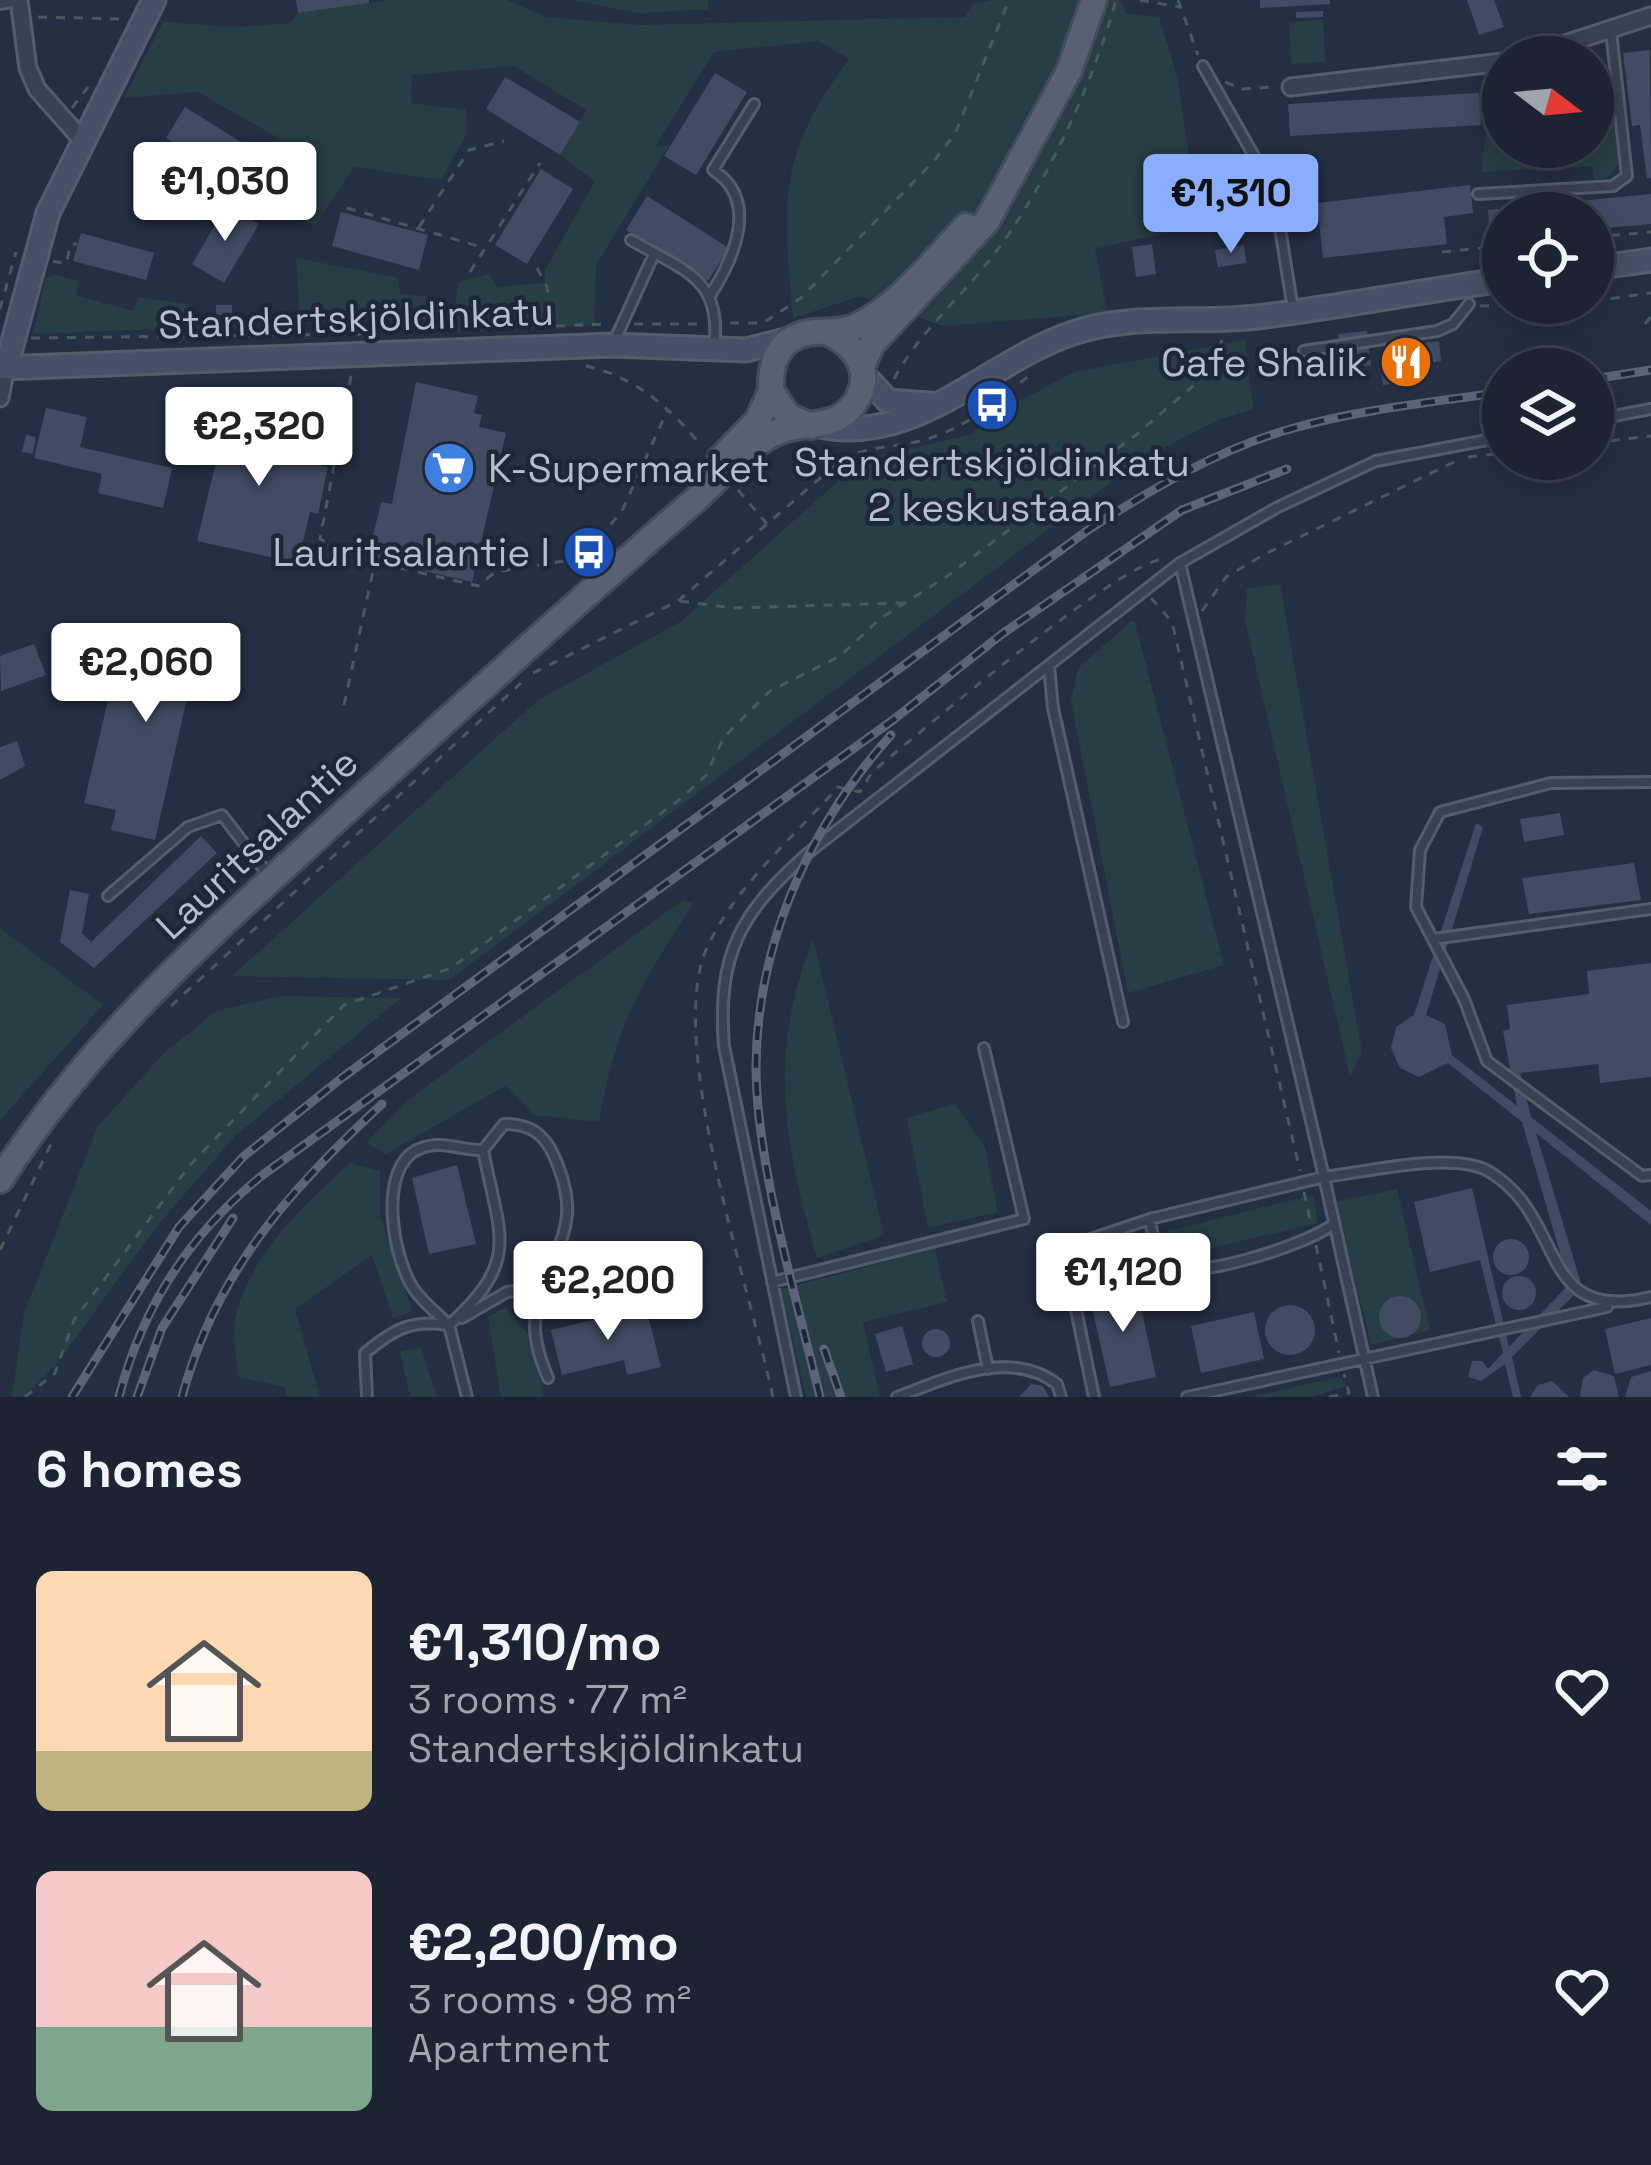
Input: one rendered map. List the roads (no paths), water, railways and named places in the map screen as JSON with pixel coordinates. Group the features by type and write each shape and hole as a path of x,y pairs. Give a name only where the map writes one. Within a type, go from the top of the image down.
{"main road":[{"path":"1018,166 960,233 870,319 793,338 776,357 771,388 788,416 815,426 852,408 879,336 964,251 1018,166 1069,71 1094,0"},
{"path":"827,332 851,346 863,371"},
{"name":"Lauritsalantie","path":"0,1180 95,1048 591,587 744,435 771,388"},
{"name":"Lauritsalantie","path":"591,587 769,437 815,426"}],"street":[{"path":"0,398 3,367 49,214 154,0"},
{"path":"20,7 28,68 38,89 83,141"},
{"path":"1590,36 1651,16"},
{"path":"1291,87 1482,64"},
{"path":"1614,265 1651,260"},
{"path":"815,426 850,429 896,423 1077,331 1293,311 1482,283"},
{"name":"Standertskjöldinkatu","path":"3,367 612,345 714,350 763,348 793,338"},
{"name":"Standertskjöldinkatu","path":"714,350 760,372 771,388"},
{"path":"863,371 879,395 899,405 943,401"}],"lane":[{"path":"0,4 20,7"},
{"path":"1478,194 1613,186 1627,176 1611,29"},
{"path":"1203,67 1274,191 1293,311"},
{"path":"714,350 717,323 712,294 734,252 740,216 728,182 713,170 754,104"},
{"path":"631,240 712,294"},
{"path":"612,345 654,254"},
{"path":"1304,351 1437,331 1453,324 1469,304"},
{"path":"1614,415 1651,409"},
{"path":"796,1397 724,1046 721,1001 741,926 756,901 808,853 1180,563 1278,507 1376,460 1482,440"},
{"path":"1180,563 1372,1397"},
{"path":"1048,665 1053,708 1123,1022"},
{"path":"1651,782 1551,783 1440,812 1420,850 1416,907 1464,999 1487,1061 1642,1176 1651,1175"},
{"path":"108,896 188,826 222,815 272,879"},
{"path":"1433,939 1651,909"},
{"path":"772,1282 1024,1219 984,1048"},
{"path":"449,1325 488,1289 501,1254 483,1150 504,1124 525,1124 547,1141 571,1209 535,1318 539,1356 548,1378"},
{"path":"466,1397 449,1325 413,1290 391,1199 397,1169 417,1149 451,1144 483,1150"},
{"path":"1094,1397 1069,1276 1079,1243 1150,1219 1324,1177 1454,1162 1485,1169 1522,1198 1571,1285 1587,1298 1614,1306"},
{"path":"1150,1219 1159,1261 1169,1269 1197,1272 1311,1239 1334,1223"},
{"path":"367,1397 365,1353 392,1332 419,1320 449,1325 507,1292 591,1282"},
{"path":"1186,1397 1651,1297"},
{"path":"978,1321 988,1369"},
{"path":"897,1397 988,1369 1038,1370 1057,1384 1061,1397"}],"railway":[{"path":"1614,376 1651,370"},
{"path":"72,1397 179,1227 244,1156 343,1077 1088,530 1187,471 1267,436 1346,416 1482,395"},
{"path":"119,1397 141,1332 173,1274 214,1221 264,1174 893,720 1002,634 1182,510 1287,469"},
{"path":"820,1397 763,1145 756,1066 759,1020 766,975 794,888 836,807 891,735"},
{"path":"182,1397 214,1311 260,1236 317,1168 382,1104"},
{"path":"137,1397 162,1328 233,1218"},
{"path":"824,1349 841,1397"}],"place":[{"name":"Cafe Shalik","path":"1406,362"},
{"name":"Standertskjöldinkatu 2 keskustaan","path":"992,405"},
{"name":"K-Supermarket","path":"449,468"},
{"name":"Lauritsalantie I","path":"589,552"}]}
